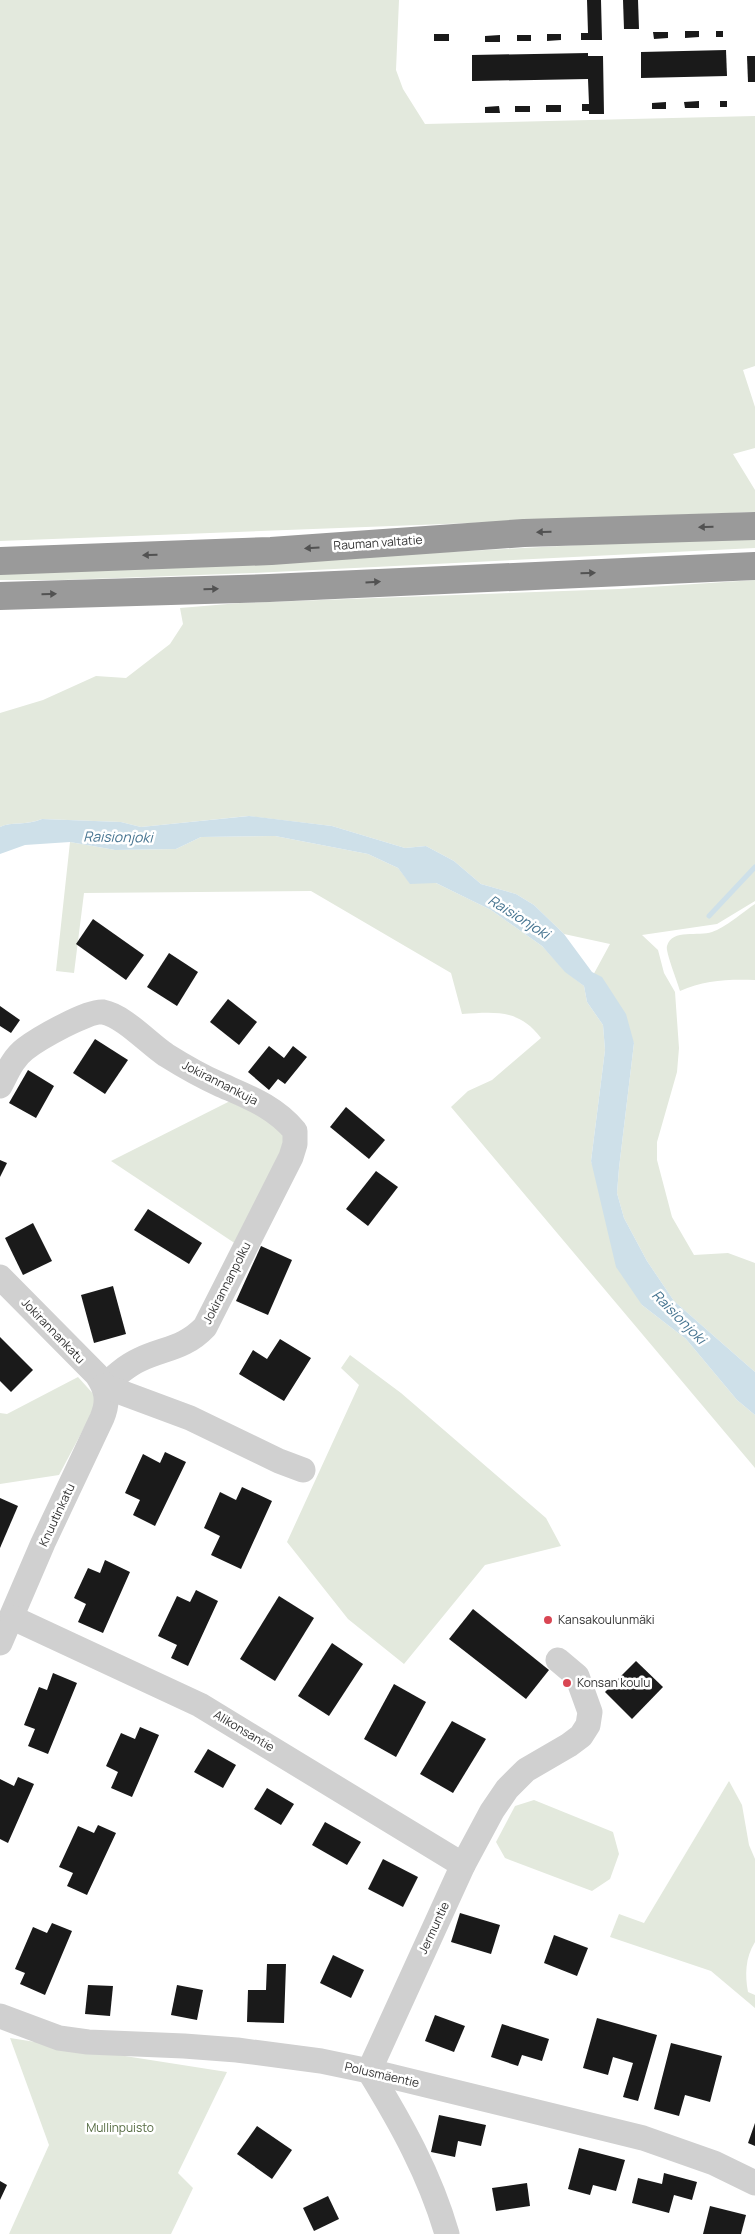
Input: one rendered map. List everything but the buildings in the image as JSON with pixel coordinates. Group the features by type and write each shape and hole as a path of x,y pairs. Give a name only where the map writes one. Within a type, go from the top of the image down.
{"highway":[{"name":"Rauman valtatie","path":"0,561 271,551 524,533 755,526"},
{"path":"0,596 269,588 755,566"}],"street":[{"name":"Jokirannankuja","path":"0,1086 14,1060 25,1049 89,1014 102,1012 115,1016 166,1054 218,1084 257,1100 287,1122 295,1132"},
{"name":"Jokirannanpolku","path":"104,1386 127,1367 194,1338 205,1327 291,1157 295,1144 295,1132"},
{"name":"Jokirannankatu","path":"0,1277 97,1375 104,1386"},
{"path":"104,1386 190,1418 278,1461 303,1470"},
{"name":"Knuutinkatu","path":"0,1643 13,1618 44,1543 102,1418 107,1397 104,1386"},
{"name":"Alikonsantie","path":"13,1618 207,1709 463,1865"},
{"name":"Jermuntie","path":"369,2071 463,1865 492,1811 507,1790 526,1770 580,1736 588,1725 590,1712 577,1676 558,1660"},
{"name":"Polusmäentie","path":"0,2016 59,2038 88,2042 237,2050 321,2061 369,2071 643,2138 706,2160 755,2183"},
{"path":"369,2071 412,2144 427,2176 447,2234"}],"green space":[{"path":"0,0 399,0 396,70 403,89 425,124 755,116 755,366 743,370 755,407 755,448 733,454 755,490 755,512 0,541"},
{"path":"755,536 755,548 253,573 62,580 0,580 0,571 254,562"},
{"path":"755,580 755,901 717,924 642,935 658,950 664,973 675,992 679,1048 677,1072 657,1142 657,1160 672,1217 694,1255 728,1253 755,1263 755,1372 674,1301 647,1261 624,1218 617,1193 634,1043 591,979 610,944 564,934 534,905 516,894 481,884 454,861 426,846 405,848 332,826 248,816 141,827 121,822 42,819 0,827 0,713 43,700 96,676 126,678 170,644 183,624 180,608 240,603 619,589"},
{"path":"275,836 368,854 398,868 410,883 436,883 491,910 542,946 565,971 584,986 587,1002 603,1025 605,1050 591,1161 642,1305 686,1339 737,1400 755,1415 755,1468 451,1107 468,1091 492,1080 541,1038 524,1022 506,1014 462,1014 451,973 311,891 84,893 74,973 56,971 70,842 115,850 176,849 201,837"},
{"path":"755,904 755,980 717,981 698,984 680,991 667,949 670,940 680,935 707,933 717,930"},
{"path":"238,1097 283,1131 286,1145 239,1246 111,1161"},
{"path":"350,1355 401,1393 546,1518 561,1546 485,1565 404,1664 348,1619 287,1542 359,1385 341,1368"},
{"path":"78,1377 96,1397 92,1413 59,1475 0,1484 0,1413 7,1414"},
{"path":"729,1781 742,1805 749,1845 755,1859 755,1942 749,1954 746,1979 748,1992 755,1995 755,2008 711,1971 610,1937 619,1914 644,1923"},
{"path":"534,1800 613,1832 619,1854 610,1879 592,1891 505,1858 496,1842 515,1806"},
{"name":"Mullinpuisto","path":"10,2038 227,2072 178,2173 193,2188 171,2234 9,2234 49,2145"}],"water":[{"name":"Raisionjoki","path":"249,816 332,826 405,848 426,846 454,861 481,884 516,894 534,905 564,934 592,972 602,977 626,1014 634,1043 617,1193 624,1218 647,1261 674,1301 755,1372 755,1415 737,1400 686,1339 642,1305 616,1267 591,1161 605,1050 603,1025 587,1002 584,986 565,972 542,946 491,910 436,883 410,884 398,868 368,854 275,836 201,837 176,849 115,850 70,842 25,845 0,854 0,827 9,824 42,819 121,822 141,827"}],"waterway":[{"path":"709,916 755,867"}],"place":[{"name":"Kansakoulunmäki","path":"548,1620"},
{"name":"Konsan koulu","path":"567,1683"}]}
